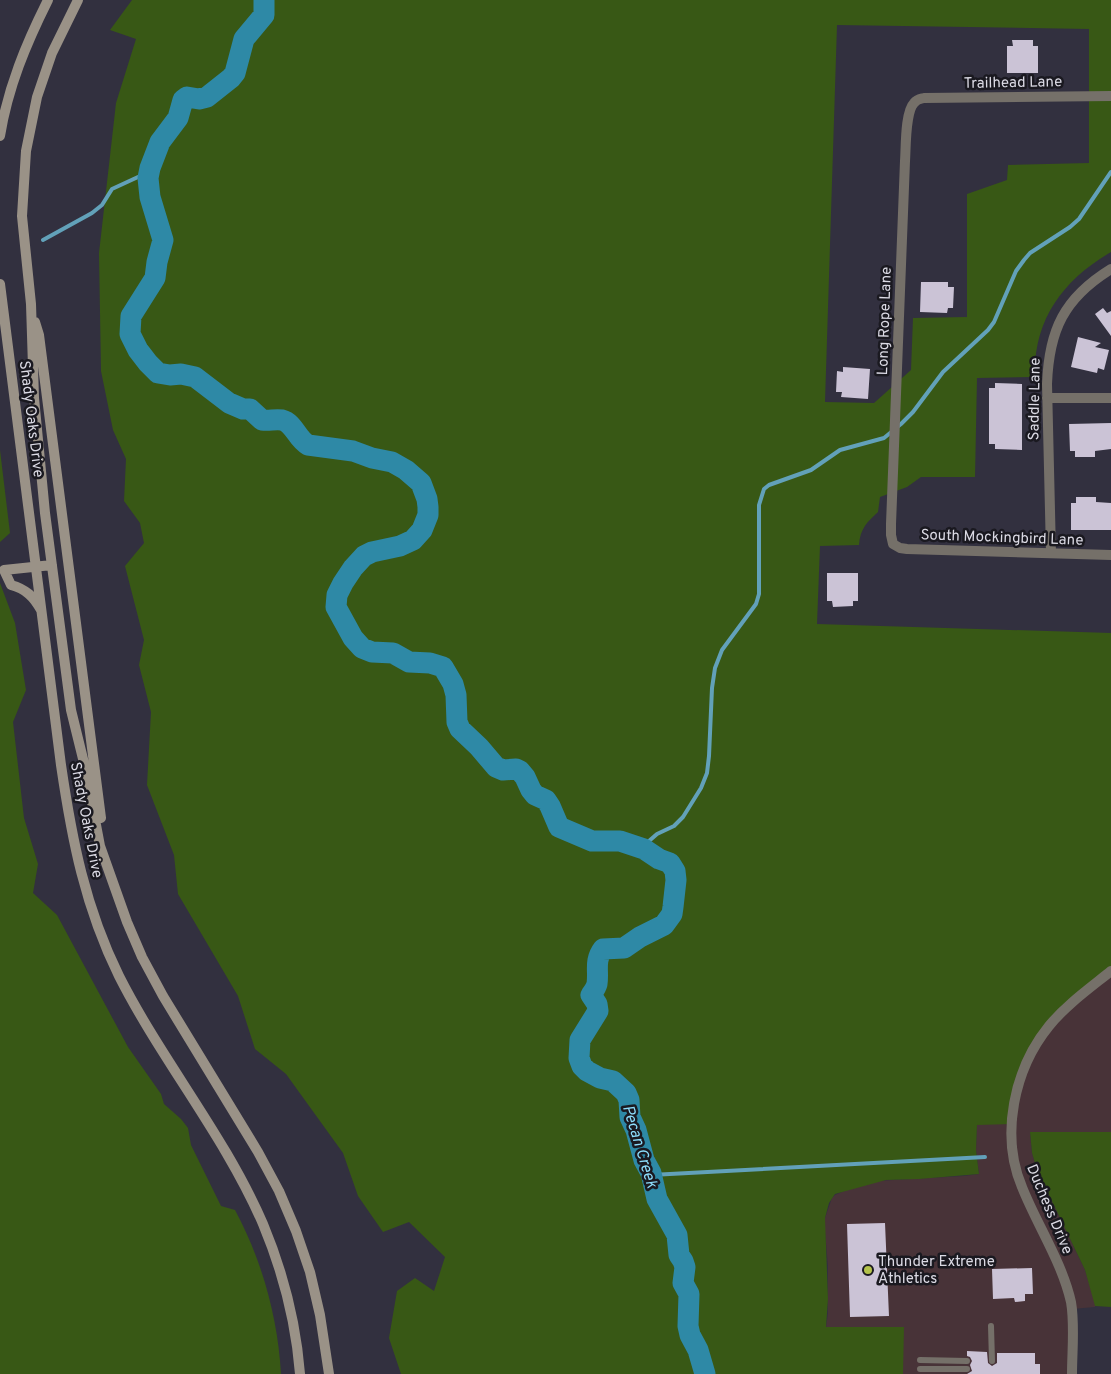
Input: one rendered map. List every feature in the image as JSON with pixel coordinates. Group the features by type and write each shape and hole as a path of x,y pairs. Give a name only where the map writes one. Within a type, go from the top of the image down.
{"street":[{"path":"0,136 12,84 26,43 48,0"},
{"name":"Shady Oaks Drive","path":"78,0 52,53 37,97 26,151 22,216 31,304 34,398 45,513 71,710 85,767 100,846 133,937 152,977 258,1152 285,1204 310,1272 320,1315 329,1374"},
{"name":"Trailhead Lane","path":"915,101 924,98 1111,96"},
{"name":"Long Rope Lane","path":"894,544 891,535 892,492 905,161 910,110 915,101"},
{"name":"Saddle Lane","path":"1051,553 1047,398 1049,356 1053,337 1060,319 1080,293 1111,269"},
{"name":"Shady Oaks Drive","path":"0,284 71,830 84,888 110,957 130,997 232,1165 262,1224 278,1264 290,1307 298,1350 300,1374"},
{"name":"Shady Oaks Drive","path":"31,304 39,335 96,783 113,882"},
{"path":"1047,398 1111,398"},
{"name":"South Mockingbird Lane","path":"894,544 900,548 907,549 1111,555"},
{"path":"42,612 31,596 21,588 11,585 4,570 52,564"},
{"name":"Duchess Drive","path":"1072,1374 1071,1305 1062,1275 1017,1175 1012,1151 1013,1111 1020,1079 1031,1053 1042,1035 1062,1011 1111,971"}],"lane":[{"path":"991,1326 992,1361"},
{"path":"920,1360 967,1361"},
{"path":"920,1368 967,1369"}],"shaded area":[{"path":"1111,971 1111,1132 1030,1132 1032,1153 1037,1170 1085,1270 1095,1301 1095,1307 1072,1309 1072,1374 903,1374 903,1327 826,1328 828,1313 828,1266 825,1218 832,1198 849,1189 876,1181 979,1174 976,1150 977,1125 1013,1111 1037,1042"}],"green space":[{"path":"132,0 1111,0 1111,252 1079,275 1054,304 1039,337 1035,377 977,378 975,477 921,477 907,487 880,497 878,512 865,526 859,545 820,546 817,624 1111,633 1111,971 1062,1011 1031,1053 1012,1124 977,1125 976,1150 979,1174 886,1180 835,1194 829,1203 825,1218 828,1299 826,1327 904,1327 903,1374 401,1374 389,1338 397,1291 415,1278 434,1291 445,1257 409,1222 383,1232 358,1196 343,1153 286,1074 255,1049 238,996 178,894 174,855 147,785 151,712 139,665 144,640 125,566 144,543 140,523 124,501 126,459 113,430 101,371 99,253 116,103 136,39 110,30","holes":["837,25 1089,29 1089,163 1008,165 1007,180 967,194 967,317 913,318 911,370 874,403 825,402"]},
{"path":"0,450 10,533 0,542"},
{"path":"0,583 15,623 26,690 13,722 24,818 38,864 33,893 57,915 128,1047 161,1094 164,1104 188,1128 191,1145 221,1206 235,1210 245,1229 267,1290 276,1332 281,1374 0,1374"},
{"path":"1030,1132 1111,1132 1111,1307 1095,1306 1085,1270 1037,1170 1032,1153"}],"building":[{"path":"1012,40 1033,40 1033,46 1038,46 1038,73 1007,73 1007,46 1013,46"},
{"path":"921,282 948,282 948,287 954,287 953,308 948,308 947,313 920,312"},
{"path":"1103,308 1107,313 1111,311 1111,336 1095,314"},
{"path":"1078,337 1101,343 1095,347 1109,350 1104,370 1098,368 1097,373 1071,367"},
{"path":"843,367 870,369 868,399 841,397 842,392 836,392 837,371 843,372"},
{"path":"995,383 1022,384 1022,450 995,449 995,444 989,444 989,388 995,388"},
{"path":"1111,423 1111,449 1095,451 1095,457 1075,457 1075,451 1070,451 1069,424"},
{"path":"1076,497 1096,497 1096,502 1111,503 1111,530 1071,530 1071,503 1076,503"},
{"path":"827,573 858,573 858,601 853,601 853,606 833,607 832,601 827,601"},
{"name":"Thunder Extreme Athletics","path":"885,1223 889,1316 850,1317 847,1224"},
{"path":"1032,1268 1033,1294 1025,1294 1025,1301 1015,1302 1014,1298 993,1299 992,1269"},
{"path":"967,1351 987,1352 988,1363 992,1366 997,1363 997,1353 1035,1353 1035,1364 1040,1364 1040,1374 967,1374 972,1371 970,1365 972,1361 967,1356"}],"waterway":[{"name":"Pecan Creek","path":"264,0 264,15 244,39 235,73 207,97 199,99 187,97 183,100 178,118 160,142 148,178 150,197 163,240 155,278 131,316 130,334 138,350 158,373 195,377 229,403 243,409 250,409 262,420 282,420 290,424 308,445 353,451 372,458 392,462 406,470 421,483 428,507 428,515 422,530 413,540 400,546 372,552 364,556 353,568 337,595 336,607 353,638 362,648 372,652 393,653 409,662 430,663 443,667 453,684 456,695 457,722 460,729 496,767 503,770 516,769 520,771 535,795 546,800 559,827 592,841 620,841 644,849 659,859 670,863 675,871 676,880 672,914 664,925 640,937 624,948 603,949 600,953 597,984 591,995 597,1004 598,1011 580,1040 579,1058 582,1066 587,1071 600,1078 613,1081 626,1093 629,1100 630,1117 636,1130 644,1160 651,1173 657,1199 677,1235 679,1255 685,1267 683,1283 689,1294 688,1326 705,1374"},
{"path":"644,849 657,834 674,826 683,817 701,788 707,773 715,668 722,650 756,604 759,594 759,505 764,489 769,485 811,470 840,450 884,438 901,424 913,412 943,372 988,330 994,322 1016,271 1024,260 1030,253 1079,219 1111,172"},
{"path":"43,240 92,213 102,205 112,189 138,177 148,178"},
{"path":"651,1175 985,1157"}],"place":[{"name":"Thunder Extreme Athletics","path":"868,1270"}]}
